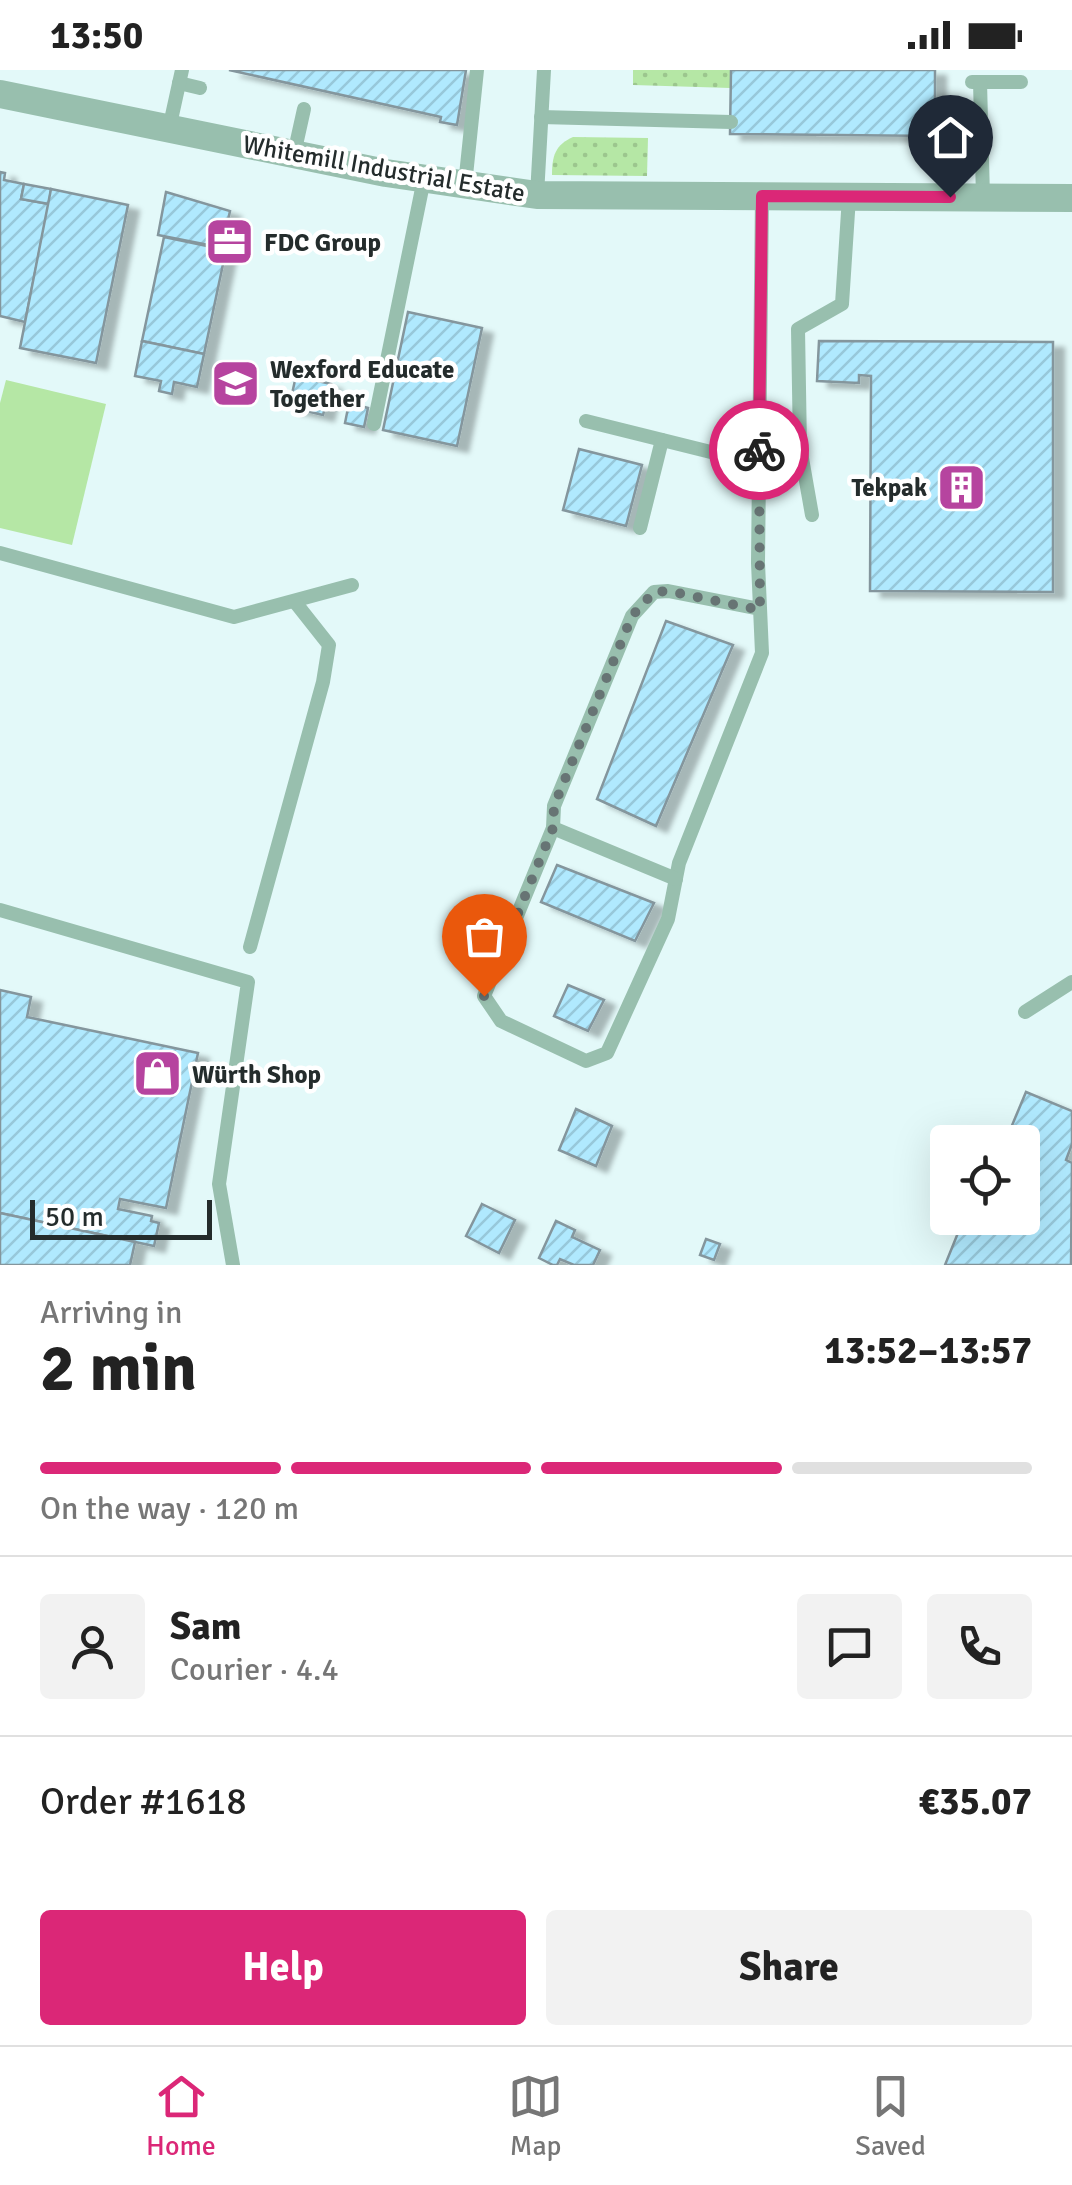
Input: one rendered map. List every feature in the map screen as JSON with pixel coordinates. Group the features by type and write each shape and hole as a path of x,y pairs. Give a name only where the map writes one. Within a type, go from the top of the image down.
{"street":[{"name":"Whitemill Industrial Estate","path":"0,94 294,154 414,171 465,185 537,195 1072,198"}],"lane":[{"path":"465,185 477,70"},
{"path":"537,195 544,70"},
{"path":"170,128 180,76 200,88"},
{"path":"983,197 976,82 1021,82"},
{"path":"294,154 304,109"},
{"path":"541,117 730,122"},
{"path":"374,424 414,171"},
{"path":"760,610 668,591 654,592 632,616 554,806 553,828 484,996 501,1021 586,1061 608,1053 668,919 679,863 762,654 762,196"},
{"path":"812,515 800,447 798,329 842,304 849,197"},
{"path":"586,421 759,464"},
{"path":"640,528 662,440"},
{"path":"0,553 234,617 352,585"},
{"path":"250,947 323,682 328,646 295,602"},
{"path":"553,828 676,878"},
{"path":"0,910 248,982 218,1184 234,1265"},
{"path":"1025,1012 1072,982"}],"green space":[{"path":"633,70 731,70 730,88 633,85"},
{"path":"573,137 648,138 647,176 552,175 556,152"},
{"path":"6,380 106,404 72,545 0,528 0,403"}],"building":[{"path":"229,70 466,70 457,125 440,122 441,117"},
{"path":"731,70 935,70 935,136 730,134"},
{"path":"0,172 5,173 4,180 24,184 21,199 49,204 25,322 0,316"},
{"path":"24,184 51,189 49,204 21,199"},
{"path":"51,189 128,205 96,363 20,348"},
{"path":"166,192 230,211 225,234 237,238 234,250 158,235"},
{"path":"164,237 226,250 204,354 142,341"},
{"path":"408,312 482,328 457,446 383,430"},
{"path":"142,341 204,354 197,387 174,382 172,394 159,391 161,381 135,376"},
{"name":"Tekpak","path":"819,341 1053,342 1053,592 870,591 871,376 859,375 859,383 817,381"},
{"path":"296,376 331,384 323,415 289,407"},
{"path":"349,403 368,408 364,427 345,423"},
{"path":"579,449 642,465 626,526 563,510"},
{"path":"666,621 733,645 656,826 597,799"},
{"path":"557,865 654,903 635,941 541,902"},
{"path":"568,985 604,1000 588,1031 554,1016"},
{"path":"0,990 31,997 27,1017 198,1053 166,1208 120,1199 118,1209 152,1216 151,1221 159,1223 154,1246 0,1213"},
{"path":"1026,1092 1072,1111 1072,1144 1066,1160 1072,1163 1071,1265 945,1265 957,1235 1040,1235 1040,1125 1012,1125"},
{"path":"576,1109 612,1126 596,1166 559,1150"},
{"path":"482,1204 515,1220 499,1253 466,1236"},
{"path":"0,1213 135,1242 130,1265 0,1265"},
{"path":"556,1221 575,1230 572,1237 600,1250 593,1265 574,1265 560,1259 553,1265 539,1258"},
{"path":"706,1239 720,1244 714,1260 700,1255"}],"way so far":[{"path":"484,996 553,828 554,806 632,616 654,592 668,591 760,610 759,450"}],"place":[{"name":"FDC Group","path":"229,242"},
{"name":"Wexford Educate Together","path":"235,383"},
{"name":"Tekpak","path":"962,487"},
{"name":"Würth Shop","path":"157,1074"}],"route":[{"path":"759,450 762,196 950,197"}]}
